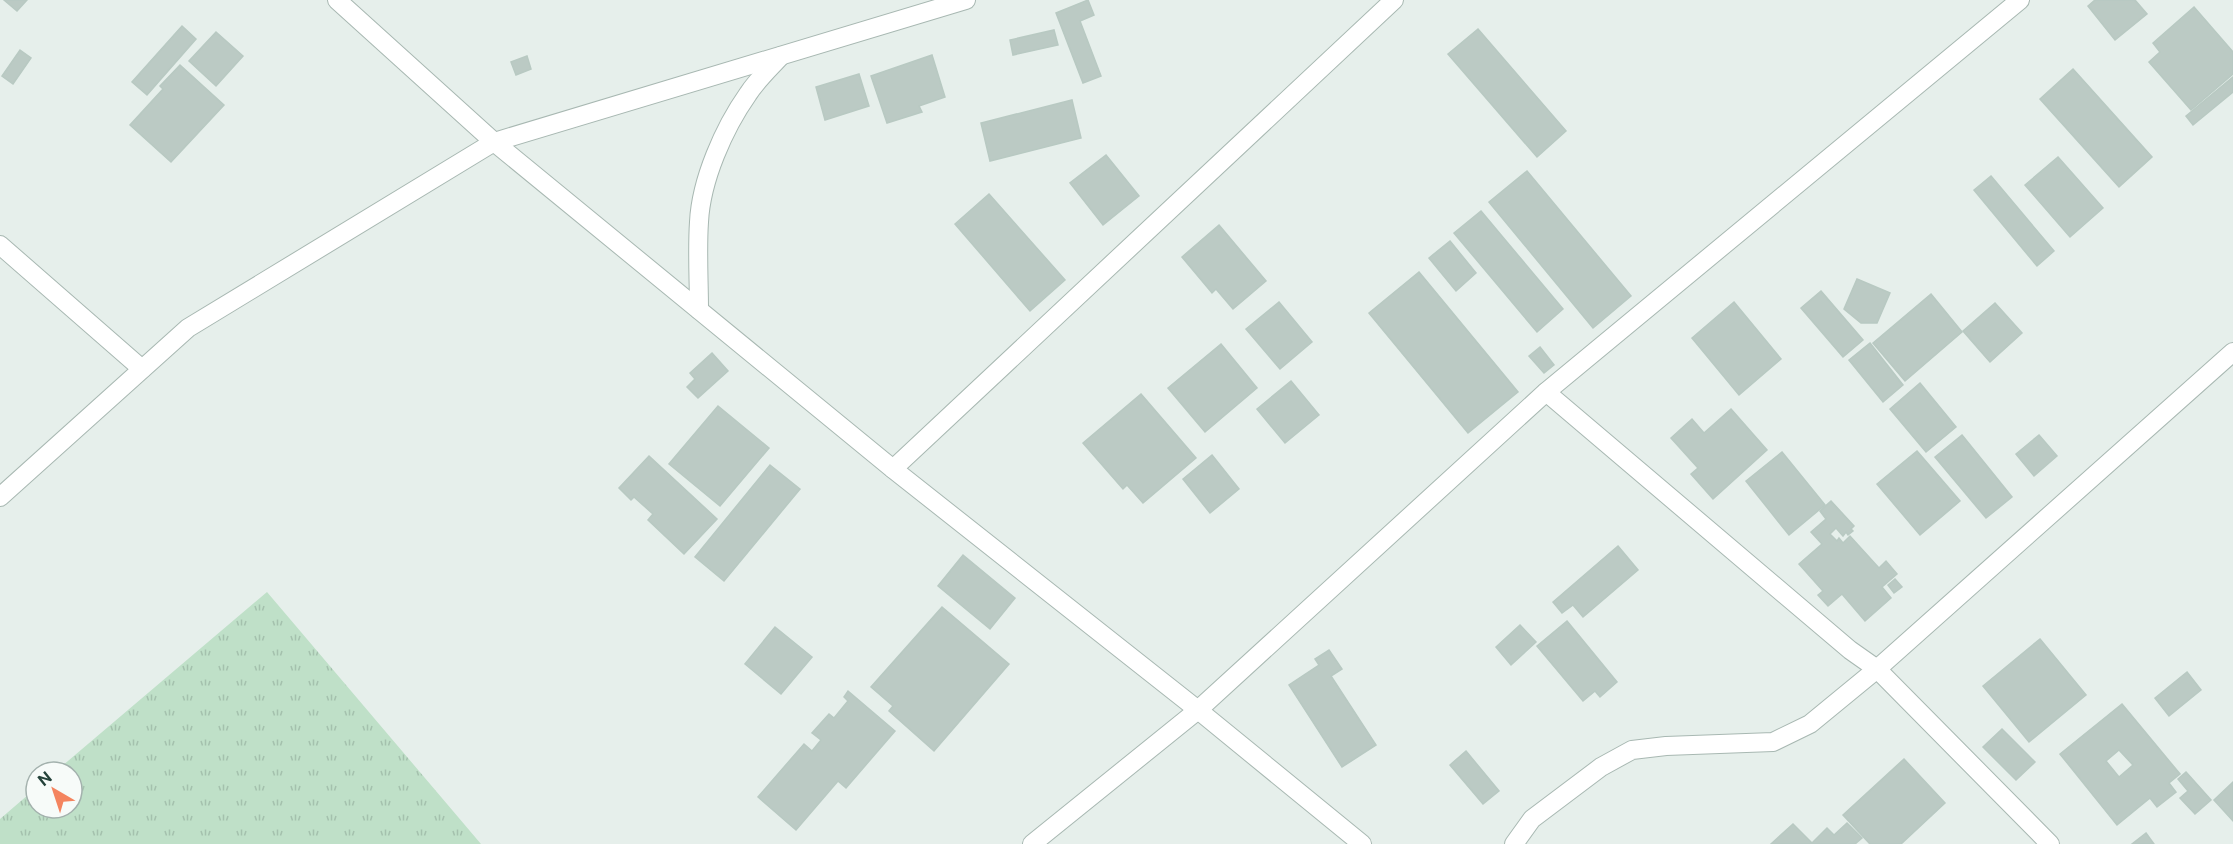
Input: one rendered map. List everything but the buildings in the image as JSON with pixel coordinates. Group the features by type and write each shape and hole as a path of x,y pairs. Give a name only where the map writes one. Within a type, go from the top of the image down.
{"street":[{"path":"337,0 494,142 892,468 1198,710 1362,844"},
{"path":"0,497 188,328 494,142 966,0"},
{"path":"892,468 1394,0"},
{"path":"1032,844 1198,710 1546,392 2020,0"},
{"path":"699,310 699,220 715,157 729,123 749,92 782,55"},
{"path":"0,245 142,369"},
{"path":"1514,844 1532,819 1601,767 1632,750 1666,746 1773,742 1810,724 1877,669 2233,352"},
{"path":"1546,392 1841,642 1877,669 2050,844"}],"green space":[{"path":"267,592 481,844 0,844 0,819 24,798 24,820 84,820 84,760 69,760"}]}
